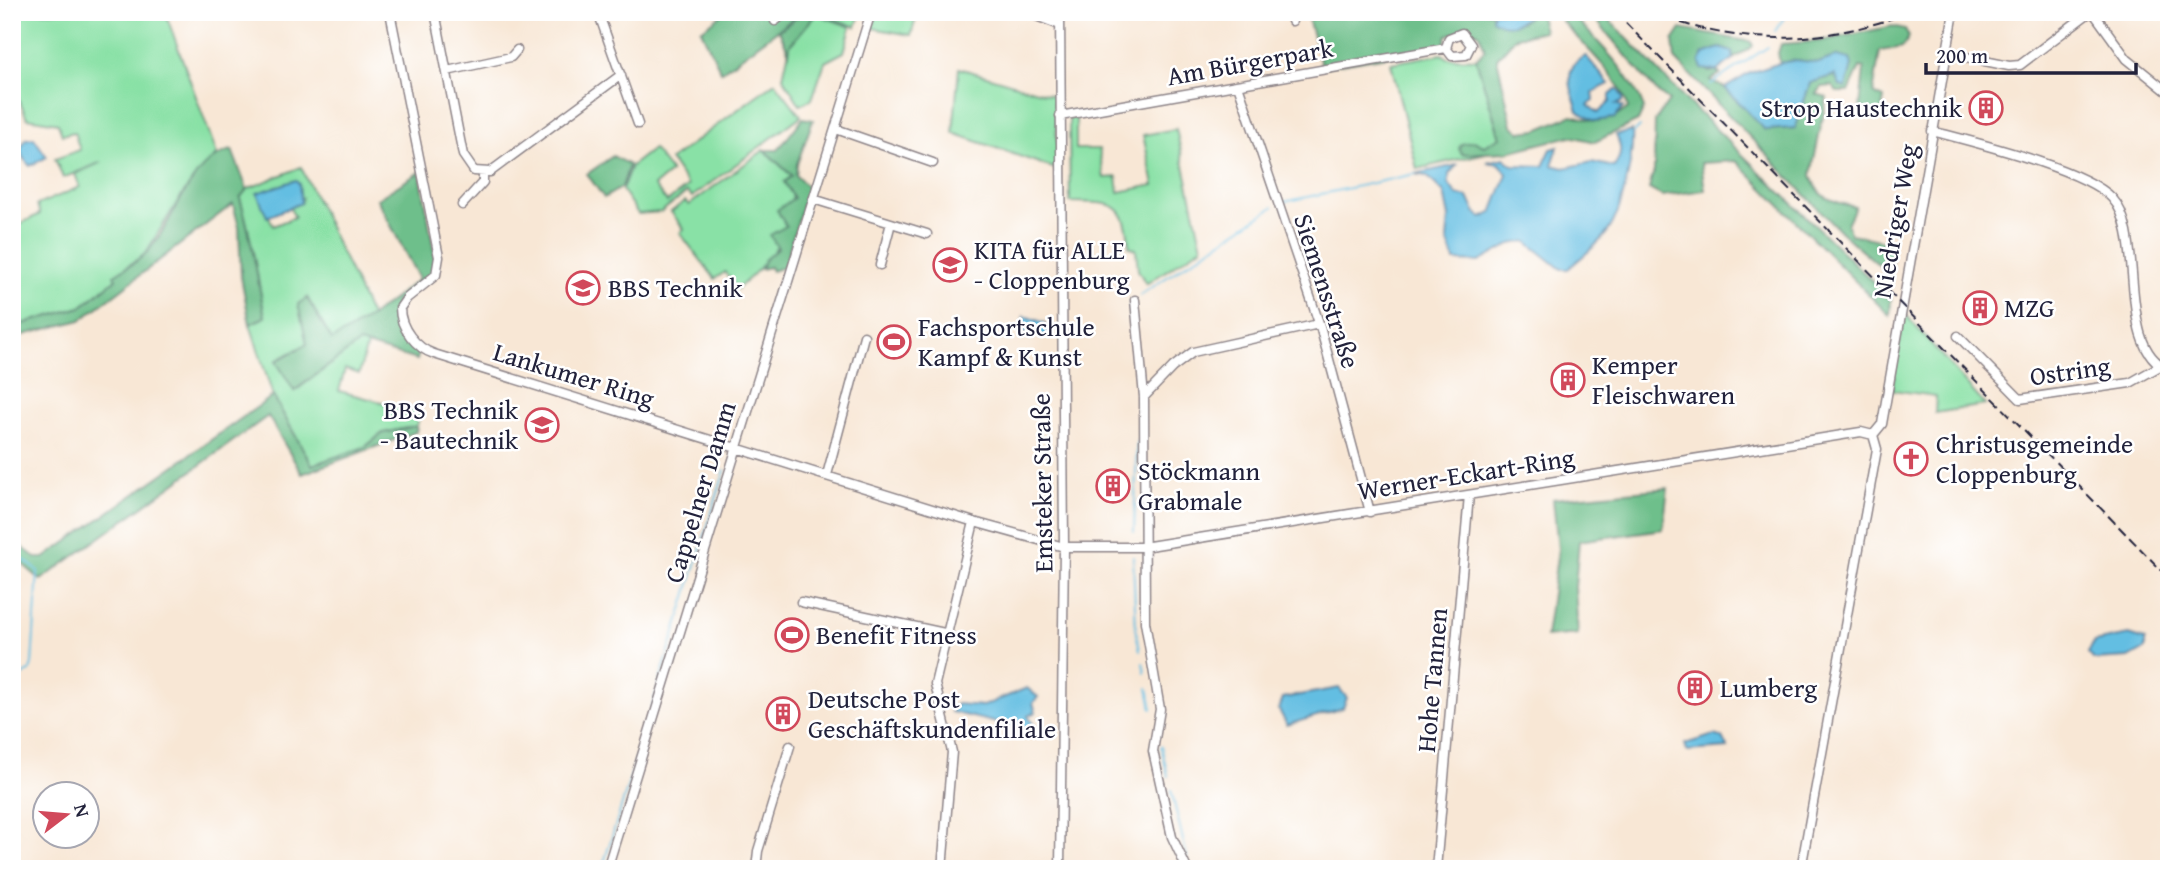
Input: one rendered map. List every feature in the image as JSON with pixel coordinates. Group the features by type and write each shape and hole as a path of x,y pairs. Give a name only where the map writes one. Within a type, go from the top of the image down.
{"street":[{"name":"Lankumer Ring","path":"390,12 440,265 434,277 407,298 400,308 401,318 415,342 426,351 974,522 1064,547"},
{"path":"435,12 463,156 467,165 483,174"},
{"path":"598,12 638,124"},
{"path":"775,20 787,12"},
{"name":"Cappelner Damm","path":"607,869 872,12"},
{"path":"1026,12 1060,25"},
{"name":"Emsteker Straße","path":"1060,12 1064,547 1060,869"},
{"name":"Niedriger Weg","path":"1873,435 1882,424 1954,12"},
{"path":"1946,52 2009,66 2020,65 2092,12 2127,59 2169,93"},
{"name":"Am Bürgerpark","path":"1060,116 1446,48"},
{"path":"447,72 511,57 517,50"},
{"path":"483,174 621,75"},
{"name":"Siemensstraße","path":"1238,85 1320,324 1370,512"},
{"path":"836,129 933,163"},
{"path":"1932,131 2046,166 2096,185 2111,197 2123,222 2144,343 2165,368"},
{"path":"462,205 483,182 483,174"},
{"path":"813,198 927,234"},
{"path":"880,265 891,223"},
{"path":"1135,300 1144,397 1145,622 1160,709 1153,751 1172,837 1186,869"},
{"path":"1144,397 1173,367 1193,352 1320,324"},
{"path":"827,475 864,335"},
{"name":"Ostring","path":"1958,336 2020,399 2130,383 2165,368"},
{"name":"Werner-Eckart-Ring","path":"1064,547 1143,547 1861,432 1873,435"},
{"path":"1801,869 1877,449 1873,435"},
{"name":"Hohe Tannen","path":"1436,869 1469,495"},
{"path":"942,869 952,752 935,684 974,522"},
{"path":"801,602 949,634"},
{"path":"756,869 758,851 790,746"},
{"path":"2167,869 2169,845"}],"green space":[{"path":"12,12 165,12 217,154 181,196 145,254 115,275 116,279 81,307 12,327 12,221 22,223 40,214 37,205 80,187 75,174 102,162 63,178 55,159 80,150 74,132 62,135 58,123 27,118 12,85"},
{"path":"725,12 797,12 798,15 721,72 701,30"},
{"path":"805,12 816,14 790,45 789,53 779,30"},
{"path":"816,12 861,12 856,27"},
{"path":"878,12 918,12 911,35 872,28"},
{"path":"1333,12 1493,12 1492,19 1522,22 1531,14 1540,16 1544,31 1516,37 1497,58 1512,125 1520,132 1537,130 1572,115 1595,121 1614,118 1628,108 1625,97 1610,74 1561,20 1571,13 1622,69 1644,108 1638,121 1595,142 1570,136 1508,152 1462,154 1459,149 1461,144 1474,141 1484,146 1500,137 1476,59 1485,49 1479,33 1466,30 1447,35 1444,46 1322,67 1308,19"},
{"path":"1589,12 1602,12 1690,104 1891,299 1890,316 1736,161 1701,163 1705,190 1662,196 1649,189 1654,171 1655,121 1669,101 1656,91"},
{"path":"816,14 851,27 844,52 825,62 812,99 800,105 783,77 790,45"},
{"path":"1893,26 1905,29 1909,37 1903,47 1880,51 1873,93 1884,98 1881,115 1860,107 1864,68 1860,67 1849,92 1837,92 1832,86 1821,87 1816,94 1827,97 1811,175 1817,189 1827,198 1855,207 1847,224 1851,234 1892,243 1892,264 1886,271 1841,232 1675,59 1673,41 1681,29 1751,42 1753,46 1733,59 1732,52 1720,48 1703,54 1700,61 1709,72 1717,71 1720,74 1710,80 1725,88 1765,130 1795,128 1810,83 1836,75 1838,83 1837,56 1819,63 1796,60 1780,63 1778,53 1781,44 1821,41"},
{"path":"1442,54 1448,58 1476,59 1500,138 1476,154 1486,153 1417,169 1391,63"},
{"path":"959,68 1054,96 1059,170 953,133"},
{"path":"775,82 801,116 692,197 687,192 661,212 638,214 622,190 631,166 653,149 671,172 654,186 667,202 688,186 670,160"},
{"path":"1076,117 1076,149 1099,149 1104,178 1117,177 1119,192 1154,185 1143,135 1176,129 1202,247 1146,284 1138,270 1136,249 1129,246 1125,219 1120,212 1106,204 1070,202 1069,119"},
{"path":"803,118 813,120 797,164 796,176 808,187 784,267 772,271 770,267 761,269 764,260 778,248 770,235 786,226 777,210 794,198 784,182 792,176 764,150 778,150"},
{"path":"232,150 247,189 240,198 265,317 250,324 241,277 239,227 233,204 81,320 12,338 12,327 81,307 116,279 114,275 143,256 156,241 193,179 217,156"},
{"path":"764,150 793,177 791,212 772,254 737,289 725,272 715,279 680,233 684,229 671,212 685,201 689,205"},
{"path":"613,156 629,165 622,187 604,198 587,174"},
{"path":"301,167 371,316 332,341 308,299 307,344 276,361 295,391 359,343 367,345 359,374 345,369 339,391 420,412 417,426 383,433 365,447 312,465 273,396 250,324 265,317 240,198 247,189","holes":["302,198 301,203 289,207 295,217 273,226 269,216"]},
{"path":"420,172 435,257 433,271 396,303 396,317 401,330 419,352 417,360 359,343 294,391 276,361 307,344 298,304 307,298 332,340 369,318 419,279 377,199"},
{"path":"1904,313 1985,405 1935,413 1936,396 1892,390"},
{"path":"273,396 312,465 365,447 383,433 417,426 416,432 302,474 268,416 41,580 12,555 12,539 36,558 44,558"},
{"path":"1668,488 1663,529 1579,541 1575,587 1578,634 1546,637 1558,549 1553,499"}],"water":[{"path":"1493,12 1531,12 1523,20 1508,25 1492,19"},
{"path":"1720,48 1732,52 1733,59 1717,71 1702,69 1700,61 1703,54"},
{"path":"1586,56 1609,84 1593,92 1594,101 1588,105 1598,113 1610,102 1610,95 1617,89 1623,97 1622,102 1616,104 1623,107 1615,118 1595,121 1578,111 1571,88 1570,73 1573,66"},
{"path":"1837,56 1850,59 1852,65 1846,88 1840,86 1835,75 1810,83 1795,128 1765,130 1725,88 1750,73 1780,63 1796,60 1819,63"},
{"path":"1632,131 1629,170 1617,214 1605,235 1568,269 1561,269 1526,241 1511,244 1479,262 1455,261 1447,240 1449,217 1444,193 1427,176 1415,174 1457,165 1449,174 1449,184 1457,195 1468,197 1475,212 1482,218 1492,213 1507,174 1500,164 1487,162 1504,158 1513,165 1543,166 1551,149 1558,147 1552,165 1564,168 1592,162 1614,167 1620,151 1616,135"},
{"path":"34,138 47,157 30,166 20,149 26,139"},
{"path":"296,180 301,203 267,217 257,193"},
{"path":"1024,316 1045,323 1047,335 1033,335 1021,330"},
{"path":"2129,635 2145,640 2145,649 2129,658 2094,660 2088,653 2094,642"},
{"path":"1027,688 1038,697 1033,703 1036,712 1028,716 1035,727 1030,731 951,712 957,704 983,706"},
{"path":"1339,688 1347,698 1343,708 1287,725 1279,710 1283,698"},
{"path":"1714,735 1723,738 1728,748 1687,751 1685,744"}],"waterway":[{"path":"1775,31 1788,12"},
{"path":"1711,84 1768,47"},
{"path":"1634,133 1640,127"},
{"path":"1284,202 1415,174"},
{"path":"1140,295 1273,207"},
{"path":"1130,303 1132,344"},
{"path":"1134,532 1137,441"},
{"path":"651,710 725,470"},
{"path":"12,550 38,571 32,664 30,671 12,680"},
{"path":"1133,557 1136,632 1140,650"},
{"path":"1143,663 1145,673"},
{"path":"1148,688 1152,709"},
{"path":"602,869 647,724"},
{"path":"1161,746 1168,776"},
{"path":"1171,790 1187,857"}],"railway":[{"path":"1615,12 2169,578"},
{"path":"1653,12 1716,32 1781,38 1846,31 1909,12"}],"place":[{"name":"Strop Haustechnik","path":"1986,108"},
{"name":"KITA für ALLE - Cloppenburg","path":"950,265"},
{"name":"BBS Technik","path":"583,288"},
{"name":"MZG","path":"1980,308"},
{"name":"Fachsportschule Kampf & Kunst","path":"894,342"},
{"name":"Kemper Fleischwaren","path":"1568,380"},
{"name":"BBS Technik - Bautechnik","path":"542,425"},
{"name":"Christusgemeinde Cloppenburg","path":"1911,459"},
{"name":"Stöckmann Grabmale","path":"1113,486"},
{"name":"Benefit Fitness","path":"792,635"},
{"name":"Lumberg","path":"1695,688"},
{"name":"Deutsche Post Geschäftskundenfiliale","path":"783,714"}]}
